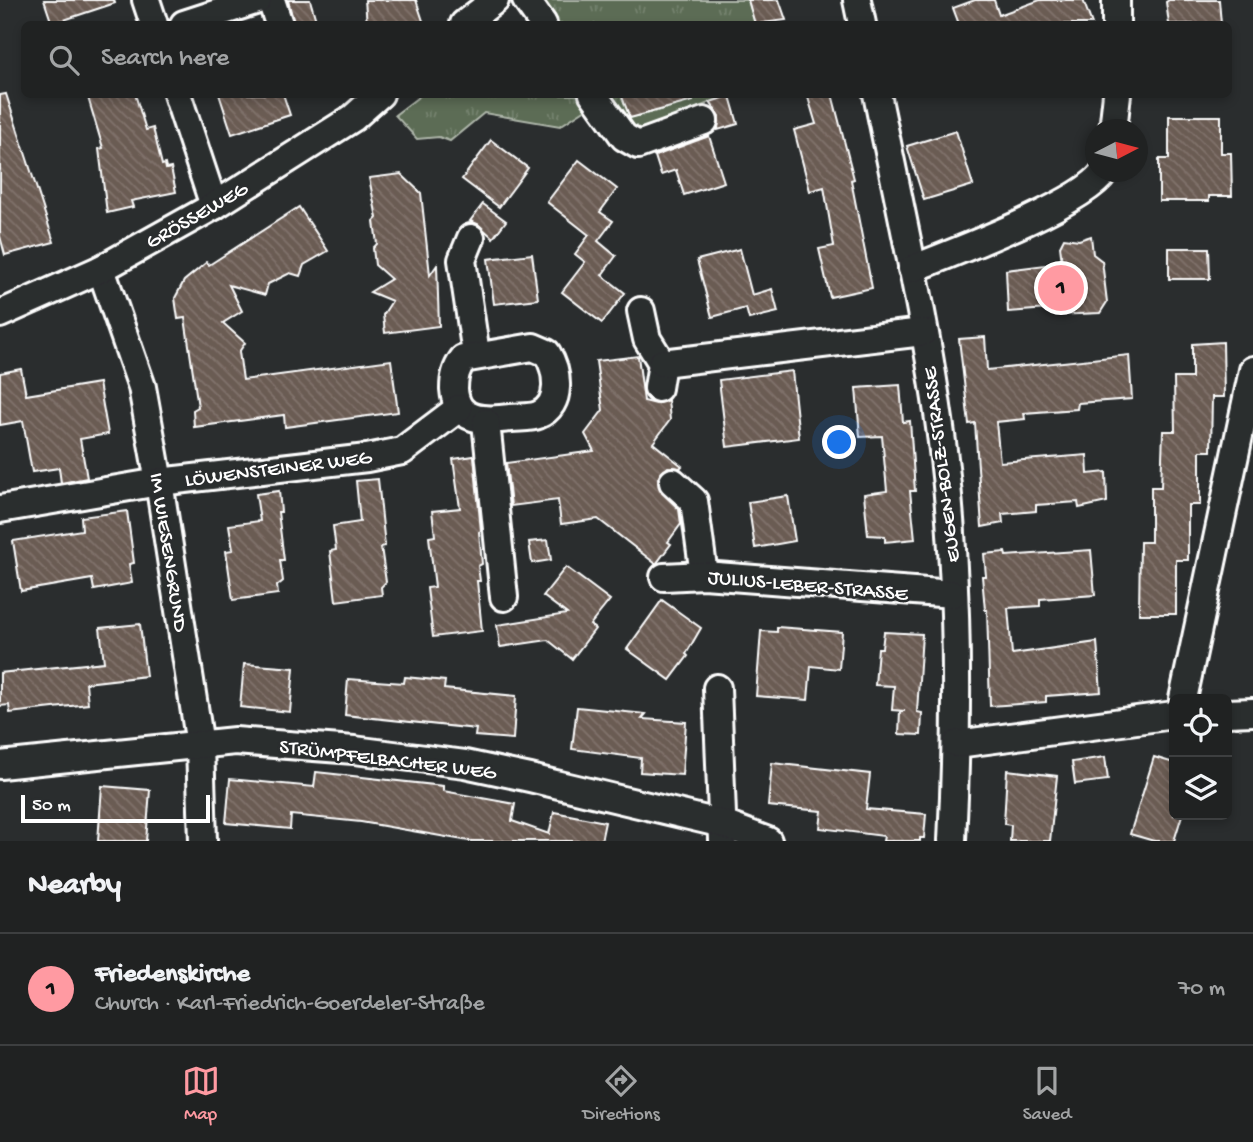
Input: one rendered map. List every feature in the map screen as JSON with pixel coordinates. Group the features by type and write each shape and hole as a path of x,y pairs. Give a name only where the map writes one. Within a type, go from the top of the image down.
{"street":[{"path":"146,0 153,21"},
{"path":"193,21 258,0"},
{"path":"271,0 278,21"},
{"path":"469,14 495,0"},
{"path":"526,0 541,21"},
{"path":"857,0 861,21"},
{"path":"1116,0 1116,21"},
{"path":"178,98 214,206"},
{"name":"GRÖSSEWEG","path":"0,314 101,269 214,206 353,118 376,98"},
{"path":"596,98 624,137 638,145 705,121"},
{"name":"EUGEN-BOLZ-STRASSE","path":"878,98 923,331 942,446 953,549 957,744 952,841"},
{"path":"1114,119 1117,98"},
{"path":"912,269 966,248 1076,194 1094,182"},
{"path":"456,367 533,347 541,349 551,359 556,378 553,401 538,415 486,422 470,418 459,408 456,367 462,260 471,238"},
{"name":"IM WIESENGRUND","path":"101,269 142,387 159,482 200,745 203,841"},
{"path":"641,311 660,376 923,331"},
{"path":"1184,694 1253,370"},
{"name":"LÖWENSTEINER WEG","path":"0,509 159,482 367,458 403,443 431,421 459,408"},
{"path":"486,422 505,597"},
{"path":"673,482 694,500 704,575"},
{"name":"JULIUS-LEBER-STRASSE","path":"664,577 704,575 953,594"},
{"path":"717,688 723,833"},
{"path":"1232,713 1253,712"},
{"path":"957,744 1169,716"},
{"name":"STRÜMPFELBACHER WEG","path":"0,765 248,742 354,750 465,764 723,833 768,841"}],"green space":[{"path":"535,0 748,0 754,21 551,21"},
{"path":"417,98 586,98 592,105 560,126 484,113 450,141 439,137 417,139 395,115"},
{"path":"608,98 720,98 646,130 632,127"}],"building":[{"path":"44,0 114,0 115,3 61,21 51,21"},
{"path":"288,0 310,0 316,21 293,21"},
{"path":"365,0 416,0 423,21 367,21"},
{"path":"748,0 779,0 786,20 754,21"},
{"path":"975,0 994,0 999,15 1040,0 1083,0 1091,21 958,21 953,8"},
{"path":"1219,0 1221,21 1169,21 1166,2"},
{"path":"6,94 54,242 5,255 0,236 0,95"},
{"path":"88,98 136,98 146,130 153,128 162,165 165,164 166,169 171,168 176,192 131,201 133,207 107,213 99,149 103,148"},
{"path":"220,98 284,98 290,115 232,134"},
{"path":"622,98 693,98 693,101 630,118"},
{"path":"731,98 738,124 718,130 719,116 710,102"},
{"path":"808,98 833,98 854,179 851,180 872,288 830,297 819,249 834,246 824,187 810,191 794,130 816,124"},
{"path":"1169,116 1221,116 1221,153 1231,153 1232,196 1209,196 1209,201 1159,201 1159,159 1169,159"},
{"path":"956,131 973,185 924,200 907,146"},
{"path":"709,136 724,182 684,195 676,170 661,175 655,156"},
{"path":"491,140 528,168 499,207 462,179"},
{"path":"579,160 617,189 600,212 613,221 598,241 616,256 602,275 625,293 602,323 562,292 585,262 575,254 589,235 547,202"},
{"path":"401,174 421,193 430,275 437,265 439,326 385,333 383,315 392,301 370,292 391,279 375,265 373,248 377,244 374,221 377,218 369,178"},
{"path":"483,204 506,221 493,238 478,224 470,221"},
{"path":"299,207 328,251 304,265 300,276 290,273 268,284 265,295 229,285 242,311 223,323 245,343 239,352 243,380 391,360 398,412 285,427 284,415 194,427 193,410 198,407 185,318 178,319 175,298 184,281 207,262 209,265"},
{"path":"1091,236 1093,254 1102,261 1107,302 1100,313 1056,315 1048,309 1008,312 1006,270 1062,263 1060,246 1064,238 1079,240"},
{"path":"1169,248 1209,248 1210,279 1169,279"},
{"path":"740,249 752,295 772,289 778,312 749,319 746,308 712,317 697,260"},
{"path":"532,254 538,299 494,304 488,259"},
{"path":"985,337 987,370 1129,355 1132,399 1078,403 1077,409 1024,413 1025,419 996,422 1000,462 1087,455 1088,474 1106,472 1107,502 1079,508 1078,502 1036,505 1036,511 1002,514 1003,523 982,527 975,423 969,424 959,339"},
{"path":"1223,342 1224,397 1212,397 1211,451 1200,451 1200,505 1188,505 1188,560 1176,560 1176,614 1139,614 1140,542 1151,542 1151,487 1161,487 1163,431 1175,431 1174,378 1192,378 1192,344"},
{"path":"638,356 644,401 656,404 668,400 670,420 653,443 682,466 668,467 658,478 662,493 679,509 681,524 668,542 671,544 656,564 598,519 561,524 558,500 511,506 506,463 594,451 585,434 603,410 596,361"},
{"path":"21,369 26,395 99,383 108,434 80,439 87,478 61,483 59,468 32,472 23,421 0,425 0,373"},
{"path":"792,371 799,438 727,447 719,380"},
{"path":"900,385 903,422 910,421 915,491 910,491 915,539 885,542 885,536 868,535 864,494 887,491 882,436 860,437 856,388"},
{"path":"474,456 481,531 482,564 478,566 480,581 477,581 482,631 433,637 427,588 435,587 429,537 435,536 432,511 460,508 453,459"},
{"path":"378,479 385,546 381,547 386,582 381,587 382,595 336,601 330,551 336,550 333,526 360,522 356,481"},
{"path":"279,491 281,512 278,512 284,560 280,560 283,581 277,586 278,594 233,600 226,551 233,550 229,525 260,521 256,494"},
{"path":"788,496 795,541 755,548 748,502"},
{"path":"127,511 134,563 129,564 132,583 94,590 92,579 21,591 13,541 82,530 81,517"},
{"path":"548,540 551,560 532,563 529,542"},
{"path":"1091,550 1095,595 1040,599 1040,606 1008,608 1012,654 1097,642 1101,692 1046,696 1046,702 990,706 987,610 982,576 986,576 984,554 1005,552 1006,556"},
{"path":"566,567 610,600 590,625 595,629 572,659 548,640 500,647 497,625 567,614 543,596"},
{"path":"662,600 701,628 686,654 688,656 670,680 627,649"},
{"path":"140,624 146,676 86,683 88,704 10,713 9,705 0,706 0,673 104,662 100,628"},
{"path":"777,627 842,632 839,669 811,666 808,700 756,696 761,631 777,632"},
{"path":"884,632 922,634 917,712 922,713 921,735 899,734 900,711 905,711 892,710 894,686 875,685 878,648 882,648"},
{"path":"244,664 294,668 290,712 240,707"},
{"path":"405,677 445,681 444,689 516,696 513,739 475,736 476,729 345,715 348,679 404,683"},
{"path":"577,707 646,714 642,719 686,722 682,775 640,772 641,758 572,749"},
{"path":"1105,757 1108,780 1075,784 1072,762"},
{"path":"1154,757 1169,762 1169,820 1180,820 1174,841 1154,841 1130,834"},
{"path":"772,763 870,774 866,809 926,814 924,838 920,838 920,841 883,841 884,836 820,828 822,811 768,806"},
{"path":"1007,770 1057,776 1050,841 1010,841 1011,825 1004,824"},
{"path":"316,772 443,786 443,791 515,804 512,821 549,834 554,812 605,822 601,841 469,841 361,822 291,815 290,829 226,823 230,779 314,787"},
{"path":"102,786 150,790 146,841 98,841"}],"place":[{"name":"Friedenskirche","path":"1061,288"}]}
